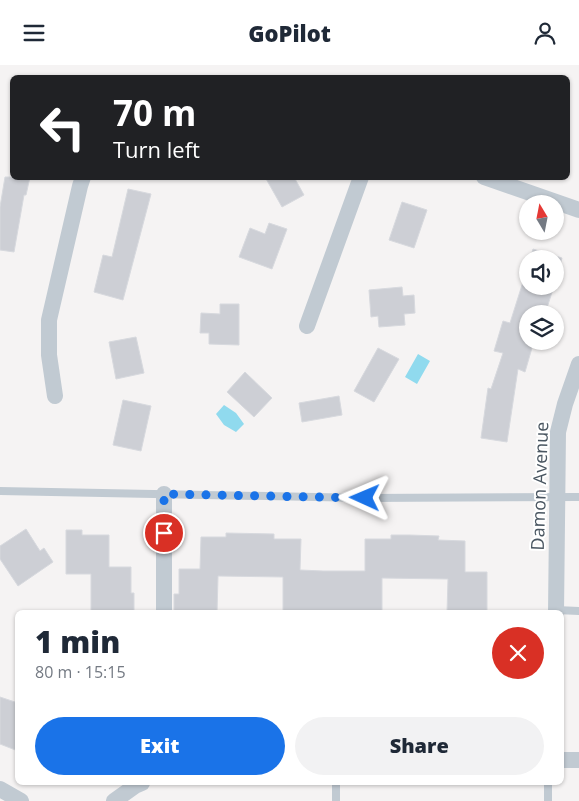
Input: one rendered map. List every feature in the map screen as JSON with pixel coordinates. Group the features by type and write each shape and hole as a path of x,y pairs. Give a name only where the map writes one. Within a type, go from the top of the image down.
{"street":[{"path":"54,396 49,355 49,320 82,180"},
{"path":"307,326 360,180"},
{"path":"493,180 579,209"},
{"name":"Damon Avenue","path":"556,610 558,432 565,404 579,364"},
{"path":"164,494 164,610"},
{"path":"564,760 579,760"},
{"path":"114,801 137,785"},
{"path":"0,789 22,801"}],"lane":[{"path":"0,491 365,498 579,497"},
{"path":"564,611 579,611"},
{"path":"336,785 336,801"},
{"path":"548,785 548,801"}],"water":[{"path":"418,354 430,361 417,384 405,377"},
{"path":"224,405 236,413 244,424 236,432 224,425 216,414"}],"building":[{"path":"5,177 10,177 10,180 29,180 26,195 24,195 14,252 0,250 0,207"},
{"path":"267,180 296,180 304,195 282,207"},
{"path":"128,189 151,194 123,300 94,292 103,255 112,257"},
{"path":"402,202 427,210 414,248 389,240"},
{"path":"269,223 287,229 272,269 239,257 250,228 265,234"},
{"path":"402,287 403,296 414,295 415,313 404,314 405,325 379,327 378,316 371,317 369,290"},
{"path":"519,294 551,295 548,305 519,305 519,350 531,350 525,372 518,369 507,442 481,438 488,388 491,389 503,353 494,351 503,321 510,323"},
{"path":"220,304 239,304 239,345 209,344 209,333 200,333 201,313 220,314"},
{"path":"136,337 144,373 116,379 109,342"},
{"path":"378,348 399,359 374,402 354,391"},
{"path":"245,372 272,398 254,417 227,392"},
{"path":"339,396 342,415 302,422 299,403"},
{"path":"123,400 151,406 141,451 113,445"},
{"path":"26,529 40,551 44,548 53,562 18,586 0,559 0,546"},
{"path":"66,530 82,530 82,535 109,535 109,567 131,567 131,593 134,593 134,610 91,610 91,574 66,574"},
{"path":"226,533 274,534 274,539 301,539 300,570 323,571 365,571 365,539 391,539 391,535 409,535 439,536 438,540 465,541 465,572 487,572 487,610 447,610 448,579 382,578 382,610 283,610 283,577 218,576 217,610 174,610 174,594 179,594 179,569 200,569 201,537 226,537"},
{"path":"0,697 15,702 15,750 0,744"}],"route":[{"path":"164,533 164,494 365,498"}]}
